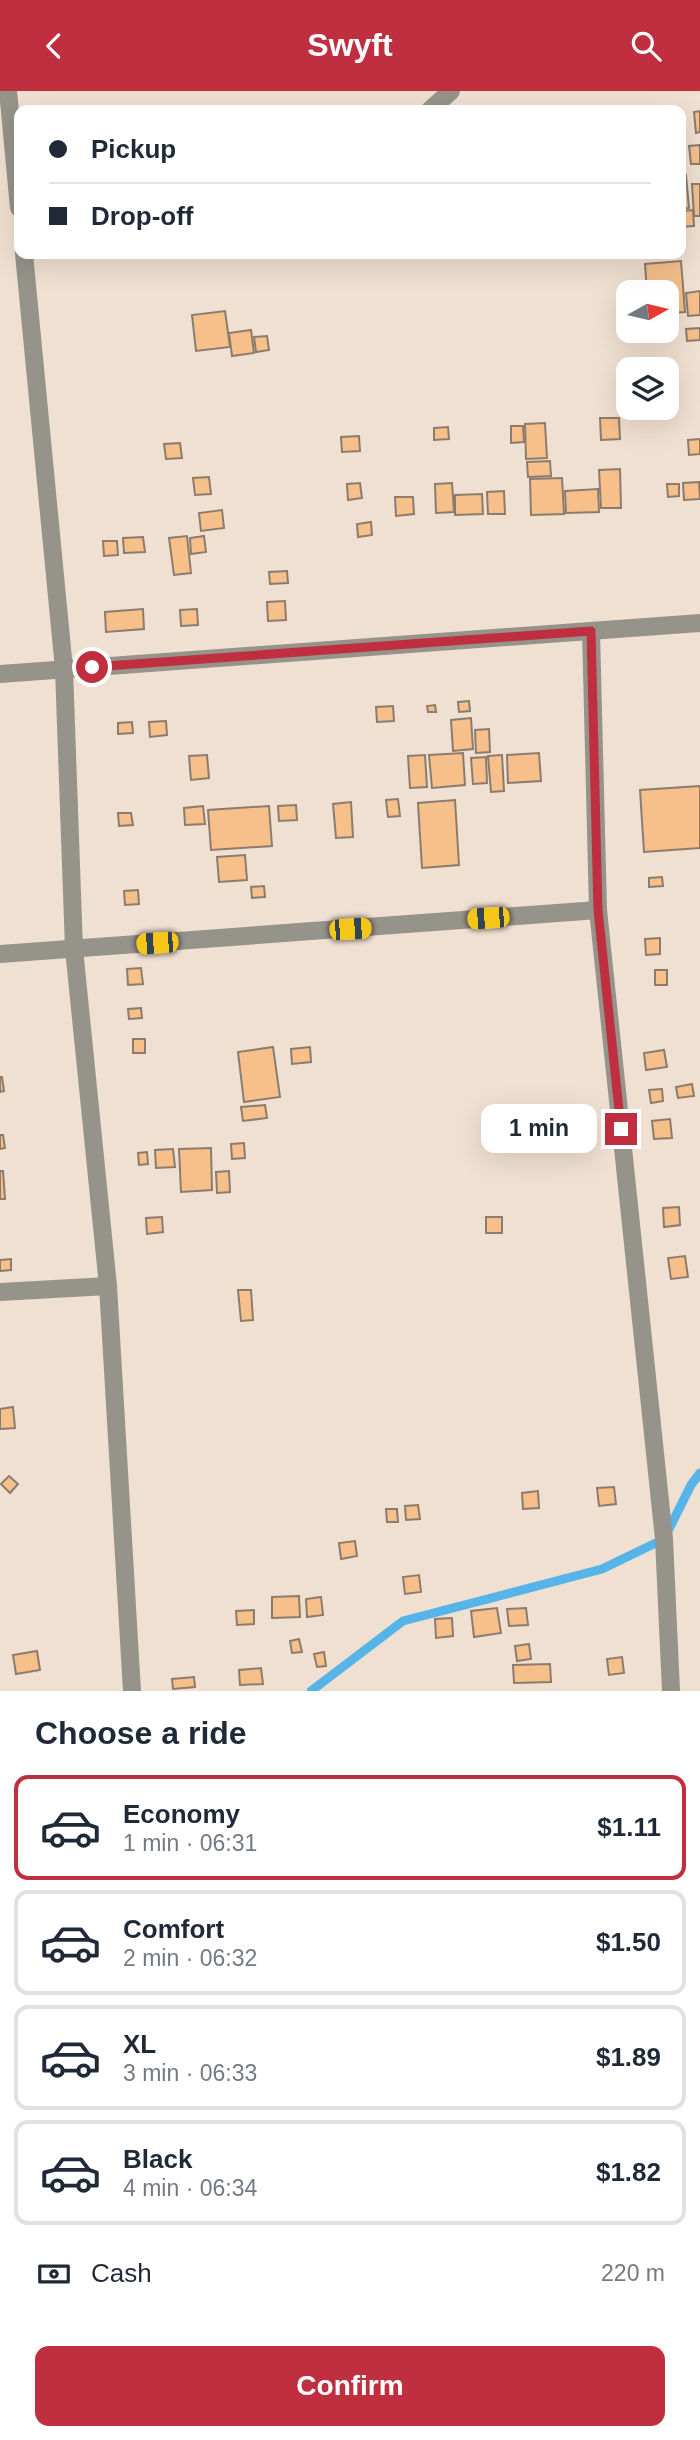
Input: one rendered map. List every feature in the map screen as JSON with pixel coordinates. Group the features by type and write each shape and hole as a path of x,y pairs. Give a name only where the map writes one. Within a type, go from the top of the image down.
{"street":[{"path":"8,91 14,168"},
{"path":"436,105 451,91"},
{"path":"24,259 64,669 74,949 108,1286 132,1691"},
{"path":"0,674 700,623"},
{"path":"591,631 598,910 664,1539 671,1691"},
{"path":"0,954 598,910"},
{"path":"0,1292 108,1286"}],"building":[{"path":"700,111 700,132 696,133 694,112"},
{"path":"700,145 700,164 691,164 689,146"},
{"path":"686,175 689,208 686,208"},
{"path":"692,184 700,184 700,216 694,216"},
{"path":"693,210 694,226 686,227 686,211"},
{"path":"681,261 685,312 679,312 679,280 646,280 645,264"},
{"path":"700,291 700,315 688,316 686,293"},
{"path":"225,311 230,347 196,351 192,315"},
{"path":"700,328 700,340 687,341 686,329"},
{"path":"251,330 254,353 232,356 229,333"},
{"path":"267,336 269,350 256,352 254,337"},
{"path":"600,418 619,420 620,439 601,440"},
{"path":"545,423 547,458 526,459 525,424"},
{"path":"511,426 523,426 524,442 511,443"},
{"path":"448,427 449,439 434,440 434,428"},
{"path":"359,436 360,451 342,452 341,437"},
{"path":"700,439 700,454 689,455 688,440"},
{"path":"180,443 182,458 166,459 164,444"},
{"path":"550,461 551,476 528,477 527,462"},
{"path":"620,469 621,508 601,508 599,470"},
{"path":"209,477 211,494 195,495 193,478"},
{"path":"562,478 564,514 531,515 530,479"},
{"path":"699,482 700,499 684,500 683,483"},
{"path":"360,483 362,498 348,500 347,484"},
{"path":"452,483 454,512 436,513 435,484"},
{"path":"667,484 679,484 679,496 668,497"},
{"path":"598,489 599,512 566,513 565,491"},
{"path":"504,491 505,514 488,514 487,492"},
{"path":"482,494 483,514 455,515 455,495"},
{"path":"395,497 413,497 414,514 396,516"},
{"path":"222,510 224,528 201,531 199,513"},
{"path":"371,522 372,535 358,537 357,524"},
{"path":"187,536 191,573 174,575 169,538"},
{"path":"204,536 206,552 191,554 190,538"},
{"path":"143,537 145,552 124,553 123,538"},
{"path":"103,541 117,541 118,555 104,556"},
{"path":"287,571 288,583 270,584 269,572"},
{"path":"285,601 286,620 268,621 267,602"},
{"path":"143,609 144,629 106,632 105,612"},
{"path":"197,609 198,625 181,626 180,610"},
{"path":"469,701 470,711 459,712 458,702"},
{"path":"435,705 436,712 428,712 427,706"},
{"path":"393,706 394,721 377,722 376,707"},
{"path":"471,718 473,749 453,751 451,720"},
{"path":"166,721 167,735 150,737 149,722"},
{"path":"132,722 133,733 118,734 118,723"},
{"path":"489,729 490,752 476,753 475,730"},
{"path":"463,753 465,785 432,788 429,755"},
{"path":"539,753 541,781 508,783 507,755"},
{"path":"207,755 209,778 191,780 189,756"},
{"path":"425,755 427,787 410,788 408,756"},
{"path":"502,755 504,791 491,792 488,756"},
{"path":"486,757 487,783 473,784 471,758"},
{"path":"700,786 700,848 644,852 640,790"},
{"path":"398,799 400,816 388,817 386,800"},
{"path":"455,800 459,865 422,868 418,803"},
{"path":"351,802 353,837 336,838 333,804"},
{"path":"296,805 297,820 279,821 278,806"},
{"path":"203,806 205,824 185,825 184,808"},
{"path":"269,806 272,846 211,850 208,810"},
{"path":"118,813 131,813 133,825 119,826"},
{"path":"245,855 247,880 219,882 217,857"},
{"path":"662,877 663,886 649,887 649,878"},
{"path":"264,886 265,897 252,898 251,887"},
{"path":"138,890 139,904 125,905 124,891"},
{"path":"660,938 660,954 646,955 645,939"},
{"path":"141,968 143,984 128,985 127,969"},
{"path":"655,970 667,970 667,985 655,985"},
{"path":"141,1008 142,1018 129,1019 128,1009"},
{"path":"133,1039 145,1039 145,1053 133,1053"},
{"path":"273,1047 280,1097 244,1102 238,1052"},
{"path":"310,1047 311,1062 292,1064 291,1049"},
{"path":"664,1050 667,1067 646,1070 644,1053"},
{"path":"0,1077 4,1091 0,1092"},
{"path":"692,1084 694,1096 678,1098 676,1087"},
{"path":"662,1089 663,1101 651,1103 649,1090"},
{"path":"265,1105 267,1118 243,1121 241,1107"},
{"path":"670,1119 672,1138 654,1139 652,1121"},
{"path":"0,1135 3,1135 5,1148 0,1149"},
{"path":"244,1143 245,1158 232,1159 231,1144"},
{"path":"211,1148 212,1190 181,1192 179,1149"},
{"path":"173,1149 175,1167 156,1168 155,1150"},
{"path":"147,1152 148,1164 139,1165 138,1153"},
{"path":"0,1171 3,1171 5,1199 0,1199"},
{"path":"229,1171 230,1192 217,1193 216,1172"},
{"path":"679,1207 680,1225 664,1227 663,1208"},
{"path":"162,1217 163,1232 147,1234 146,1218"},
{"path":"486,1217 502,1217 502,1233 486,1233"},
{"path":"685,1256 688,1277 671,1279 668,1258"},
{"path":"11,1259 11,1270 0,1271 0,1260"},
{"path":"238,1290 251,1290 253,1320 241,1321"},
{"path":"13,1407 15,1428 0,1429 0,1409"},
{"path":"9,1476 18,1484 10,1493 1,1484"},
{"path":"614,1487 616,1504 599,1506 597,1488"},
{"path":"538,1491 539,1508 523,1509 522,1493"},
{"path":"418,1505 420,1519 406,1520 405,1506"},
{"path":"386,1509 397,1509 398,1522 387,1522"},
{"path":"355,1541 357,1556 341,1559 339,1543"},
{"path":"419,1575 421,1592 405,1594 403,1577"},
{"path":"299,1596 300,1617 272,1618 272,1597"},
{"path":"321,1597 323,1615 307,1617 306,1599"},
{"path":"497,1608 501,1633 474,1637 471,1611"},
{"path":"526,1608 528,1625 509,1626 507,1609"},
{"path":"254,1610 254,1624 237,1625 236,1611"},
{"path":"452,1618 453,1636 436,1638 435,1619"},
{"path":"299,1639 302,1652 292,1653 290,1641"},
{"path":"529,1644 531,1659 517,1661 515,1646"},
{"path":"37,1651 40,1670 16,1674 13,1655"},
{"path":"324,1652 326,1666 317,1667 314,1654"},
{"path":"622,1657 624,1673 609,1675 607,1659"},
{"path":"550,1664 551,1682 514,1683 513,1665"},
{"path":"261,1668 263,1684 240,1685 239,1670"},
{"path":"194,1677 195,1687 173,1689 172,1679"}],"waterway":[{"path":"311,1691 403,1621 602,1569 664,1539 691,1485 700,1473"}],"route":[{"path":"92,667 591,631 598,910 621,1129"}]}
